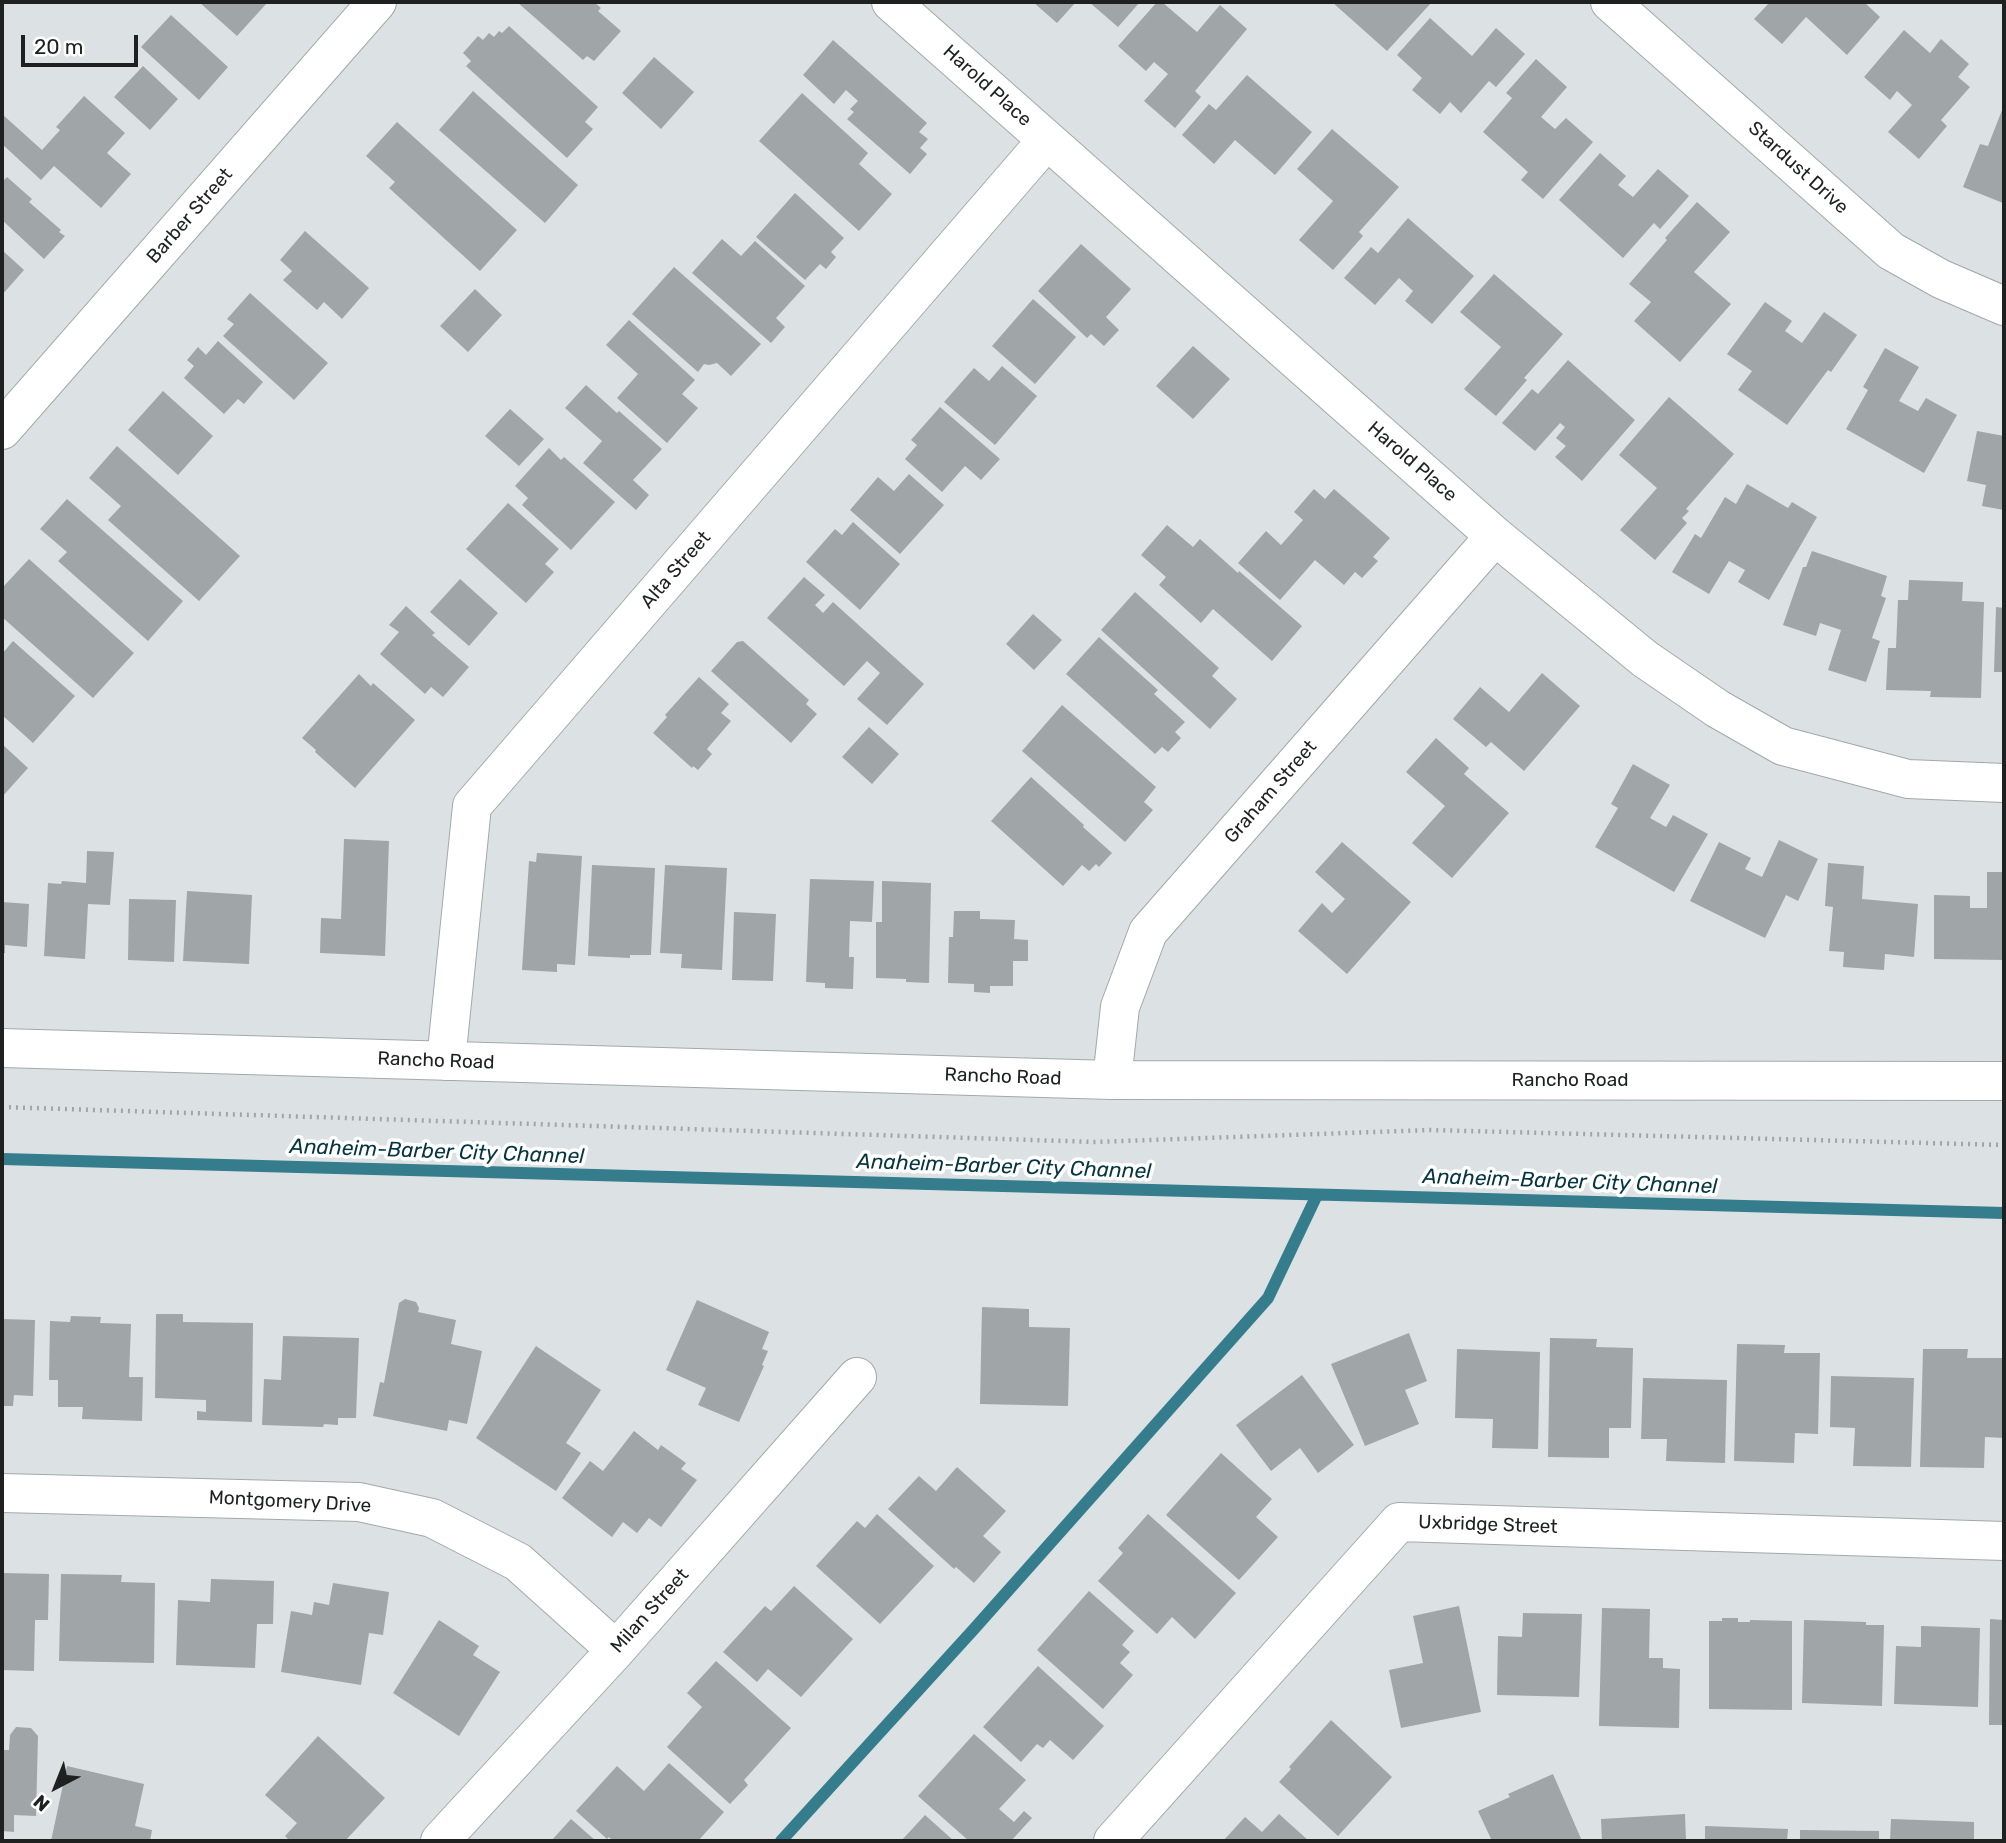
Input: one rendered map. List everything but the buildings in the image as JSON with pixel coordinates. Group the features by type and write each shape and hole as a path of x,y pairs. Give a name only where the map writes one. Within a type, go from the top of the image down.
{"street":[{"name":"Barber Street","path":"2,430 377,2"},
{"name":"Harold Place","path":"891,2 1495,536 1645,659 1718,709 1783,746 1908,779 2004,783"},
{"name":"Stardust Drive","path":"1610,2 1891,251 1941,279 2004,306"},
{"name":"Alta Street","path":"446,1061 472,806 1047,140"},
{"name":"Graham Street","path":"1112,1080 1120,1007 1148,932 1495,536"},
{"name":"Rancho Road","path":"2,1048 1112,1080 2004,1081"},
{"name":"Milan Street","path":"440,1841 616,1650 857,1377"},
{"name":"Montgomery Drive","path":"2,1493 359,1502 432,1518 517,1562 616,1650"},
{"name":"Uxbridge Street","path":"1113,1841 1399,1522 2004,1541"}],"path":[{"path":"2,1107 1095,1142 1430,1129 2004,1145"}],"waterway":[{"name":"Anaheim-Barber City Channel","path":"2,1159 2004,1213"},
{"path":"781,1841 974,1629 1268,1298 1317,1195"}]}
